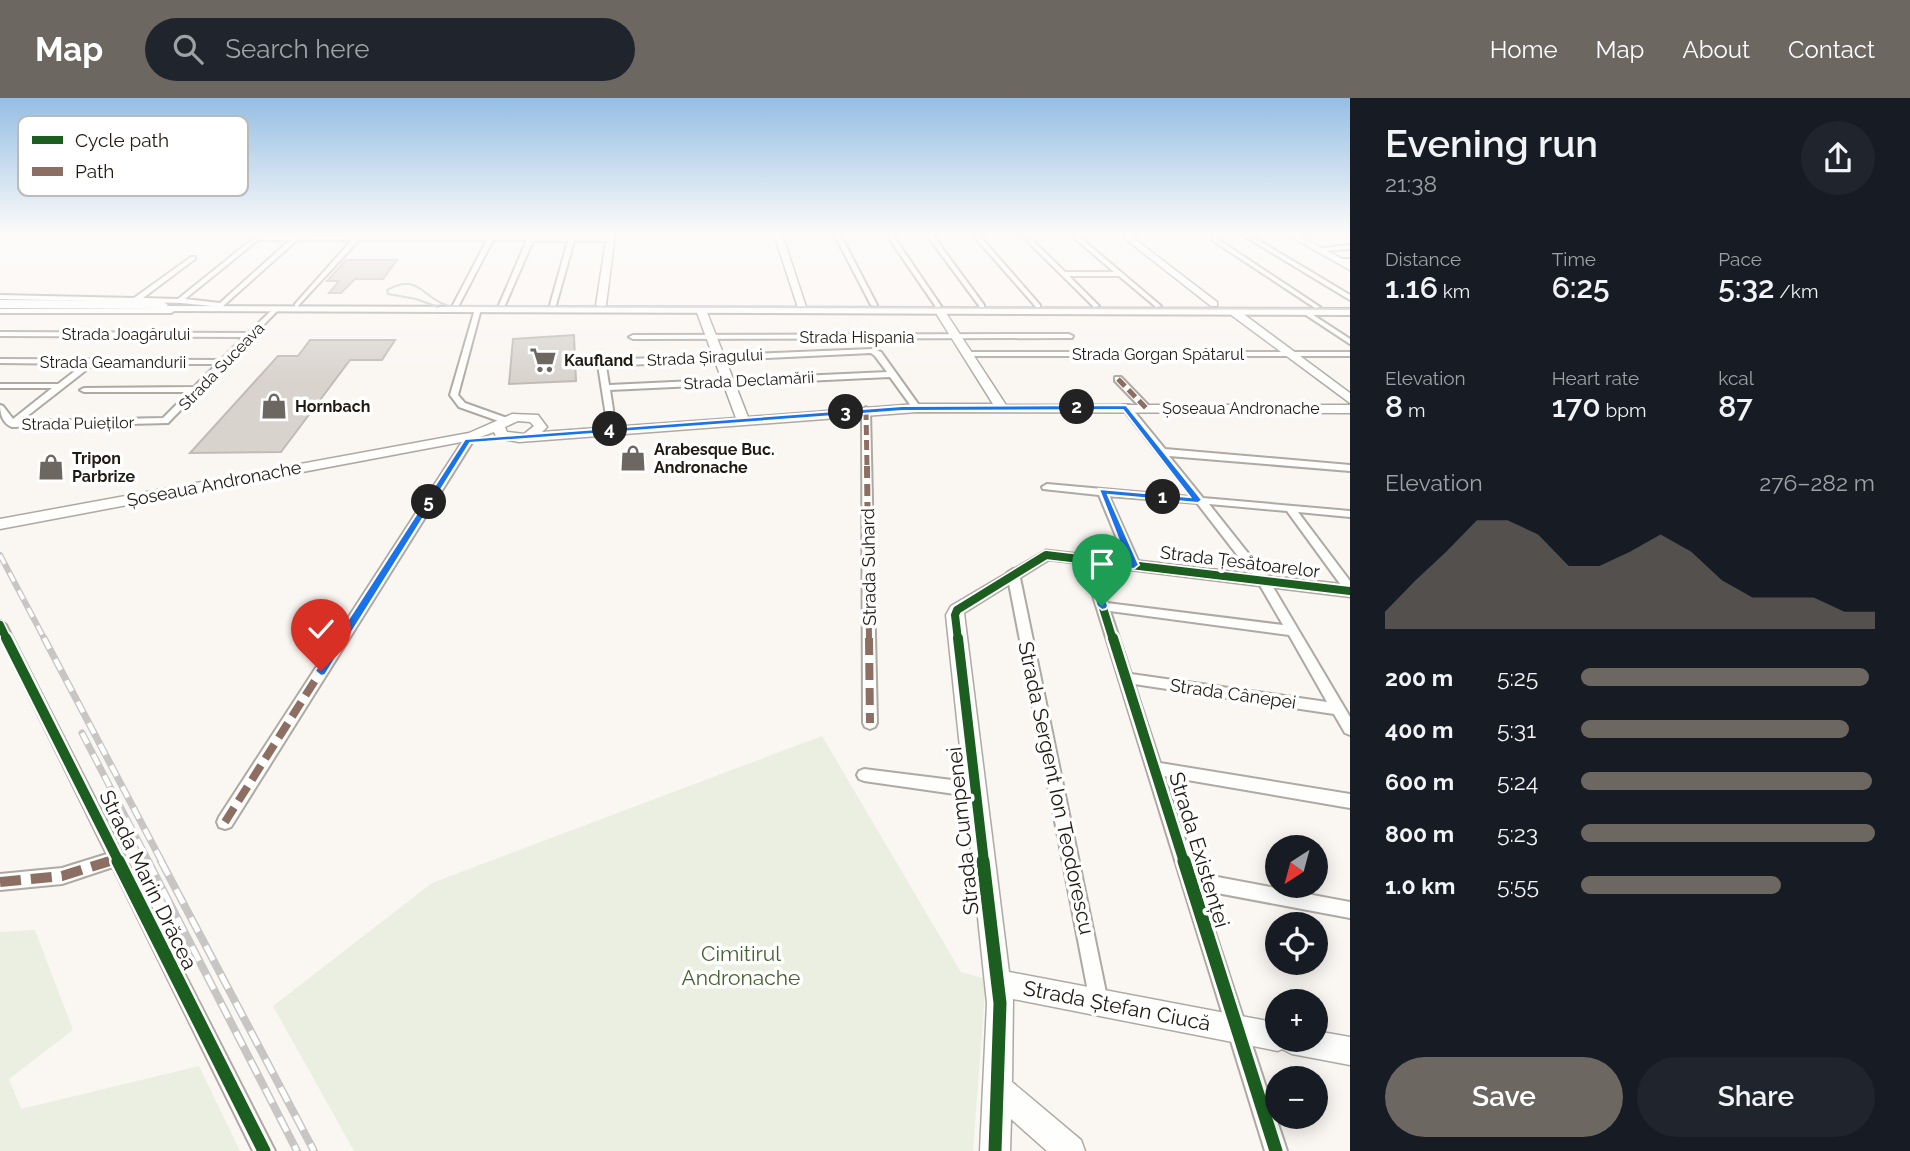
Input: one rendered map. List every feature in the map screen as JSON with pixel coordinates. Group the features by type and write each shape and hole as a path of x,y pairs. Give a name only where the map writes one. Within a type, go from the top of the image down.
{"highway":[{"path":"0,307 169,305"}],"main road":[{"path":"169,305 701,310 874,305 938,308 1158,306 1305,312 1350,310"},
{"path":"169,305 1317,307 1350,310"}],"street":[{"path":"136,300 159,283"},
{"path":"0,297 136,300 169,305 198,283"},
{"path":"0,307 218,307 245,283"},
{"path":"296,305 316,283"},
{"path":"456,305 467,283"},
{"path":"502,305 512,283"},
{"path":"553,305 559,283"},
{"path":"601,305 604,283"},
{"path":"795,283 803,308"},
{"path":"863,283 874,305"},
{"path":"922,283 1001,407"},
{"path":"965,283 982,306"},
{"path":"1018,283 1038,306"},
{"path":"1073,283 1096,306"},
{"path":"1131,283 1158,306"},
{"path":"1190,283 1350,399"},
{"path":"1281,283 1317,307"},
{"path":"1325,283 1350,298"},
{"name":"Strada Suceava","path":"165,421 276,308"},
{"path":"478,309 454,395 462,405 501,423 502,435 513,438"},
{"path":"701,310 743,420"},
{"path":"1305,312 1350,342"},
{"name":"Strada Joagărului","path":"0,334 252,334"},
{"name":"Strada Hispania","path":"633,337 1069,337"},
{"name":"Strada Șiragului","path":"612,429 602,365 605,362 718,355 874,352 892,374"},
{"name":"Strada Gorgan Spătarul","path":"967,354 1350,354"},
{"name":"Strada Geamandurii","path":"0,361 225,362"},
{"path":"12,424 91,362"},
{"path":"892,374 917,408"},
{"name":"Strada Declamării","path":"606,388 892,374"},
{"path":"1118,379 1146,408"},
{"path":"0,386 60,386"},
{"path":"84,390 199,389"},
{"name":"Strada Puieților","path":"0,408 12,424 165,421"},
{"name":"Șoseaua Andronache","path":"427,444 917,408 1350,409"},
{"path":"1126,408 1263,580 1350,729"},
{"name":"Strada Suhard","path":"866,411 870,723"},
{"name":"Șoseaua Andronache","path":"0,524 480,435 501,423 529,417 556,429 586,431"},
{"path":"529,436 538,430 541,424"},
{"path":"225,822 468,441"},
{"path":"1161,452 1350,468"},
{"path":"1047,486 1350,514"},
{"path":"1102,491 1134,565"},
{"path":"1290,509 1350,590"},
{"name":"Strada Țesătoarelor","path":"1044,556 1350,590"},
{"name":"Strada Cumpenei","path":"995,1151 998,983 956,612 962,604 1044,556"},
{"name":"Strada Existenței","path":"1088,560 1276,1151"},
{"name":"Strada Sergent Ion Teodorescu","path":"1013,573 1100,1002"},
{"path":"1102,606 1293,631"},
{"name":"Strada Marin Drăcea","path":"0,625 264,1151"},
{"name":"Strada Cânepei","path":"1126,678 1339,709"},
{"path":"1154,768 1350,801"},
{"path":"864,775 976,790"},
{"path":"0,882 62,876 118,858"},
{"path":"1190,880 1350,910"},
{"name":"Strada Ștefan Ciucă","path":"998,983 1265,1034"},
{"path":"1328,1047 1350,1051"},
{"path":"998,1089 1070,1151"}],"green space":[{"name":"Cimitirul Andronache","path":"822,736 961,972 986,979 973,1151 354,1151 273,1006 432,883"},
{"path":"35,930 73,1030 9,1079 21,1109 199,1066 240,1151 0,1151 0,932"}],"building":[{"path":"337,283 351,283 341,293 329,293"},
{"name":"Kaufland","path":"574,335 576,381 509,384 513,339"},
{"name":"Hornbach","path":"310,340 395,340 382,360 350,360 281,452 190,453 278,356 298,356"}],"tram line":[{"path":"438,307 416,299 388,294 387,290 398,285 414,285 449,306 1350,309"}],"railway":[{"path":"0,555 45,640"},
{"path":"44,638 162,862"},
{"path":"82,733 149,862"},
{"path":"148,861 297,1151"},
{"path":"161,861 314,1151"}],"marked path":[{"path":"1118,379 1146,408"},
{"path":"866,410 870,723"},
{"path":"225,822 468,441"},
{"path":"0,882 62,876 118,858"}],"cycle path":[{"path":"995,1151 1000,1003 955,615 957,610 1046,555 1350,591"},
{"path":"1088,560 1276,1151"},
{"path":"0,625 264,1151"}],"place":[{"name":"Kaufland","path":"543,360"},
{"name":"Hornbach","path":"274,406"},
{"name":"Arabesque Buc. Andronache","path":"633,458"},
{"name":"Tripon Parbrize","path":"51,467"}],"route":[{"path":"321,671 468,441 612,429 902,409 1126,408 1198,500 1102,491 1134,565 1088,560 1102,606"}]}
